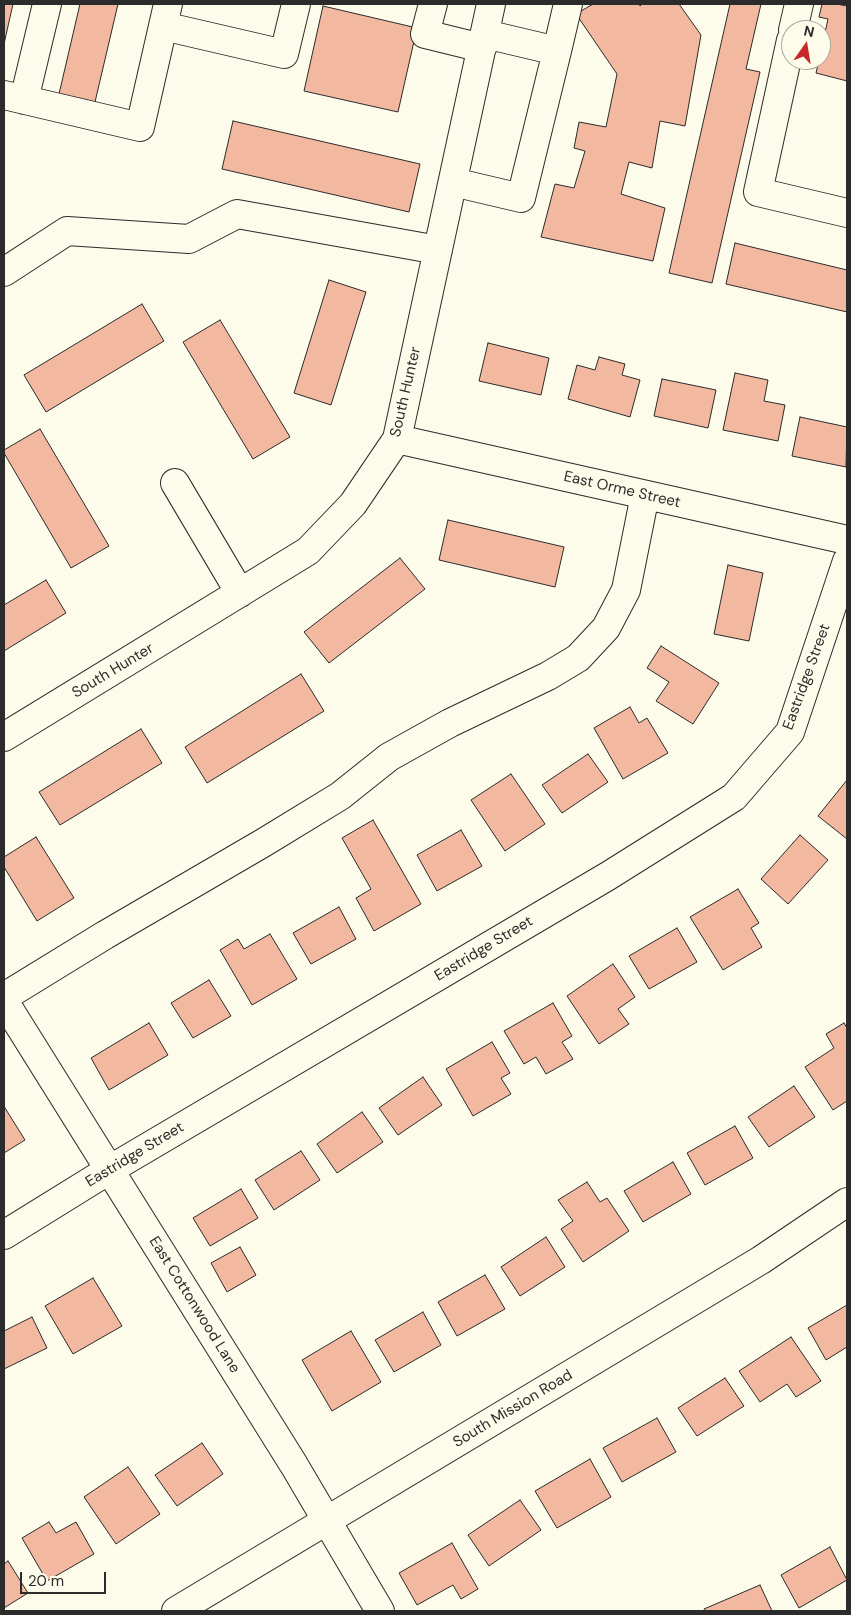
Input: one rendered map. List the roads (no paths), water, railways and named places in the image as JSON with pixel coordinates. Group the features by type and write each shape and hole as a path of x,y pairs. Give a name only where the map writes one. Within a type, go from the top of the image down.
{"street":[{"path":"47,4 14,98 140,127 165,15 284,54 296,4"},
{"path":"433,4 425,34 557,51"},
{"name":"South Hunter","path":"4,738 308,551 353,504 397,439 491,4"},
{"path":"453,182 521,198 568,4"},
{"path":"795,20 799,4"},
{"path":"784,70 758,192 847,213"},
{"path":"4,272 67,231 190,239 237,214 438,250"},
{"name":"East Orme Street","path":"397,439 847,540"},
{"path":"175,483 240,593"},
{"path":"4,997 340,796 389,757 450,723 548,676 578,658 606,628 626,590 645,495"},
{"name":"Eastridge Street","path":"4,1235 109,1170 608,876 734,797 790,732 847,561"},
{"name":"East Cottonwood Lane","path":"4,1001 294,1465 380,1611"},
{"name":"South Mission Road","path":"176,1611 761,1260 847,1202"}]}
